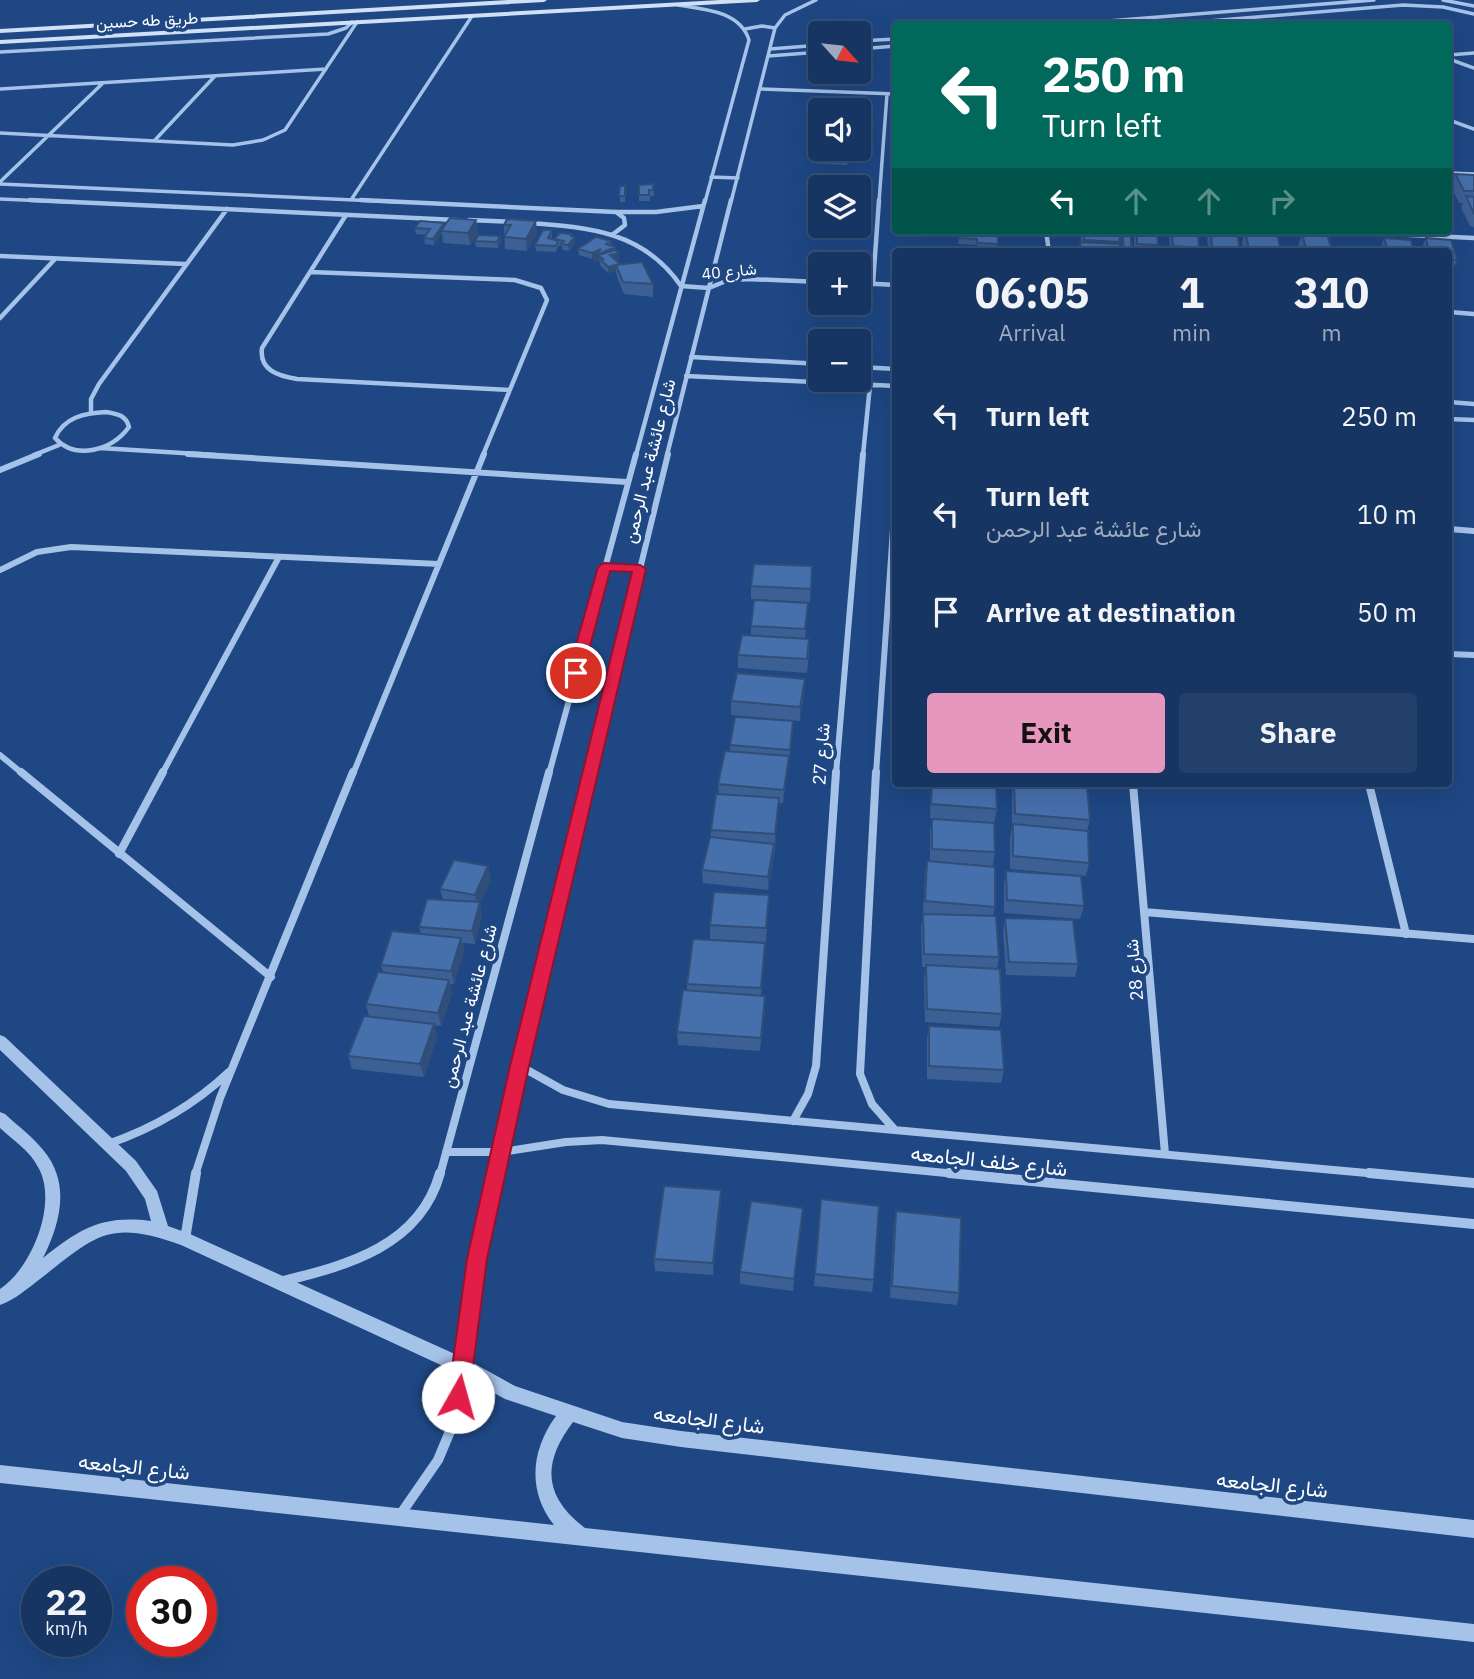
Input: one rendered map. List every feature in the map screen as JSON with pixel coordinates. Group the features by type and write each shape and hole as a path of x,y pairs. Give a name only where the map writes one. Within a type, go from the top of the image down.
{"main road":[{"name":"طريق طه حسين","path":"0,31 544,0"},
{"path":"583,0 583,3 589,5 620,7"},
{"name":"طريق طه حسين","path":"0,42 757,0"},
{"path":"515,2 549,7 540,12"},
{"path":"311,13 302,20 317,24"}],"street":[{"path":"678,5 719,13 745,29 762,26 775,28 785,15 816,0"},
{"path":"1108,21 1374,0"},
{"path":"1443,0 1474,6"},
{"path":"1209,21 1404,5 1443,7 1474,14"},
{"path":"351,200 472,16"},
{"path":"0,52 328,34 355,22"},
{"path":"0,133 233,145 272,137 285,130 355,22"},
{"name":"شارع عائشة عبد الرحمن","path":"398,1519 420,1490 442,1450 458,1397 477,1259 520,1066 686,376 775,28"},
{"name":"شارع عائشة عبد الرحمن","path":"279,1282 351,1264 389,1245 419,1217 438,1185 749,40 745,29"},
{"path":"872,40 892,38"},
{"path":"872,48 892,46"},
{"path":"769,52 808,47"},
{"path":"769,52 808,52"},
{"path":"1452,57 1474,53"},
{"path":"1452,58 1474,68"},
{"path":"0,89 326,69"},
{"path":"155,141 215,76"},
{"path":"0,183 103,83"},
{"path":"761,89 892,94"},
{"path":"887,94 873,284 892,285"},
{"path":"1452,121 1474,129"},
{"path":"1452,173 1474,174"},
{"path":"711,177 737,178"},
{"path":"0,183 616,212 664,211 703,206"},
{"path":"132,205 145,191"},
{"path":"0,199 563,225 612,235 639,246 669,267 681,286"},
{"path":"387,217 397,202"},
{"path":"91,413 94,391 227,209"},
{"path":"612,235 625,225 624,218 616,212"},
{"path":"346,215 262,348 260,358 272,372 297,379 510,390"},
{"path":"1410,235 1474,238"},
{"path":"0,256 185,264"},
{"path":"0,318 55,259"},
{"path":"185,1239 197,1166 219,1098 547,300 545,292 537,285 507,279 310,272"},
{"name":"شارع 40","path":"681,286 709,288 726,281 747,279 808,281"},
{"path":"1452,312 1474,314"},
{"path":"691,356 808,363"},
{"path":"871,368 892,369"},
{"path":"686,376 808,382"},
{"path":"871,385 892,386"},
{"name":"شارع 27","path":"793,1121 808,1094 816,1066 842,677 869,392"},
{"path":"1452,402 1474,404"},
{"path":"59,445 55,438 57,430 65,423 91,413 119,414 127,420 129,427 125,435 100,448"},
{"path":"1452,419 1474,420"},
{"path":"0,470 59,445 77,450 100,448 627,482"},
{"path":"1452,529 1474,531"},
{"path":"0,570 37,552 71,547 439,564"},
{"path":"892,549 878,741 860,1074 872,1104 895,1130"},
{"path":"118,854 279,557"},
{"path":"604,567 640,569"},
{"path":"1452,654 1474,655"},
{"path":"0,755 271,977"},
{"name":"شارع 28","path":"1133,787 1165,1154"},
{"path":"1370,787 1406,934"},
{"path":"1144,912 1474,939"},
{"path":"0,1041 143,1180 158,1211 161,1228"},
{"path":"108,1144 132,1136 178,1113 199,1099 234,1066"},
{"name":"شارع خلف الجامعه","path":"520,1066 548,1084 577,1097 609,1104 1474,1184"},
{"path":"0,1118 42,1159 53,1192 48,1231 39,1252 3,1299"},
{"name":"شارع خلف الجامعه","path":"446,1152 501,1152 566,1142 602,1140 1474,1224"},
{"name":"شارع الجامعه","path":"3,1299 74,1242 94,1231 131,1223 161,1228 462,1366 511,1393 622,1430 681,1439 1474,1529"},
{"path":"569,1413 556,1428 547,1446 542,1465 543,1483 547,1500 556,1515 568,1528 583,1537"},
{"name":"شارع الجامعه","path":"4,1471 398,1519 1474,1633"}],"building":[{"path":"1455,174 1474,175 1474,191 1464,191"},
{"path":"653,184 649,195 639,195 639,185"},
{"path":"620,186 625,186 625,196 619,196"},
{"path":"1466,196 1474,197 1474,214"},
{"path":"450,218 476,220 468,233 441,231"},
{"path":"507,219 536,221 526,239 504,237 511,225 504,225"},
{"path":"420,221 444,223 433,239 424,238 430,229 415,228"},
{"path":"543,230 552,230 548,238 558,241 556,246 535,245"},
{"path":"560,233 572,234 571,236 575,237 568,245 561,244 564,241 554,239"},
{"path":"478,235 500,236 497,242 475,241"},
{"path":"959,235 998,235 998,244 977,243 977,239 959,238"},
{"path":"1084,235 1119,235 1120,242 1084,240"},
{"path":"1122,235 1130,235 1132,248 1124,248"},
{"path":"1137,235 1157,235 1158,245 1137,244"},
{"path":"1172,235 1198,235 1199,248 1173,246"},
{"path":"1211,235 1238,235 1240,248 1212,248"},
{"path":"1246,235 1277,235 1280,248 1249,248"},
{"path":"1302,235 1327,235 1332,248 1306,248"},
{"path":"596,237 611,241 606,244 615,247 594,256 601,249 592,253 578,249"},
{"path":"1384,238 1411,240 1413,248 1387,248"},
{"path":"1426,238 1451,240 1457,260 1452,259 1452,248 1428,248"},
{"path":"1080,242 1120,244 1120,248 1081,248"},
{"path":"615,250 619,253 610,255 620,264 608,267 598,255"},
{"path":"642,262 653,284 623,282 616,265"},
{"path":"754,564 812,566 811,589 751,586"},
{"path":"754,600 808,603 805,629 751,626"},
{"path":"742,635 809,639 807,659 738,655"},
{"path":"737,673 805,679 800,707 731,701"},
{"path":"735,717 793,721 790,750 730,745"},
{"path":"725,751 789,756 784,790 718,784"},
{"path":"932,787 996,787 997,809 931,804"},
{"path":"1014,787 1087,787 1090,820 1015,814"},
{"path":"716,794 779,798 775,834 711,830"},
{"path":"932,819 994,823 995,852 932,849"},
{"path":"1013,824 1088,831 1089,863 1013,856"},
{"path":"710,837 774,844 768,877 702,870"},
{"path":"454,860 488,866 475,895 440,889"},
{"path":"927,861 995,867 995,907 925,901"},
{"path":"1006,871 1081,876 1084,906 1007,900"},
{"path":"714,892 769,895 766,928 710,925"},
{"path":"427,899 480,902 472,931 419,927"},
{"path":"923,914 996,916 999,957 924,954"},
{"path":"1005,918 1073,920 1078,964 1009,962"},
{"path":"392,931 461,938 451,971 381,965"},
{"path":"693,939 765,943 761,988 687,984"},
{"path":"926,965 1000,969 1002,1014 927,1009"},
{"path":"378,972 449,980 438,1013 366,1004"},
{"path":"683,990 765,996 761,1038 677,1032"},
{"path":"364,1016 434,1024 420,1064 348,1056"},
{"path":"929,1026 1001,1030 1004,1070 929,1066"},
{"path":"664,1186 721,1190 713,1263 654,1259"},
{"path":"821,1199 879,1206 874,1280 815,1274"},
{"path":"751,1201 803,1208 794,1279 740,1272"},
{"path":"896,1211 961,1218 959,1293 892,1286"}],"route":[{"path":"458,1397 477,1259 520,1066 640,569 604,567 576,673"}]}
